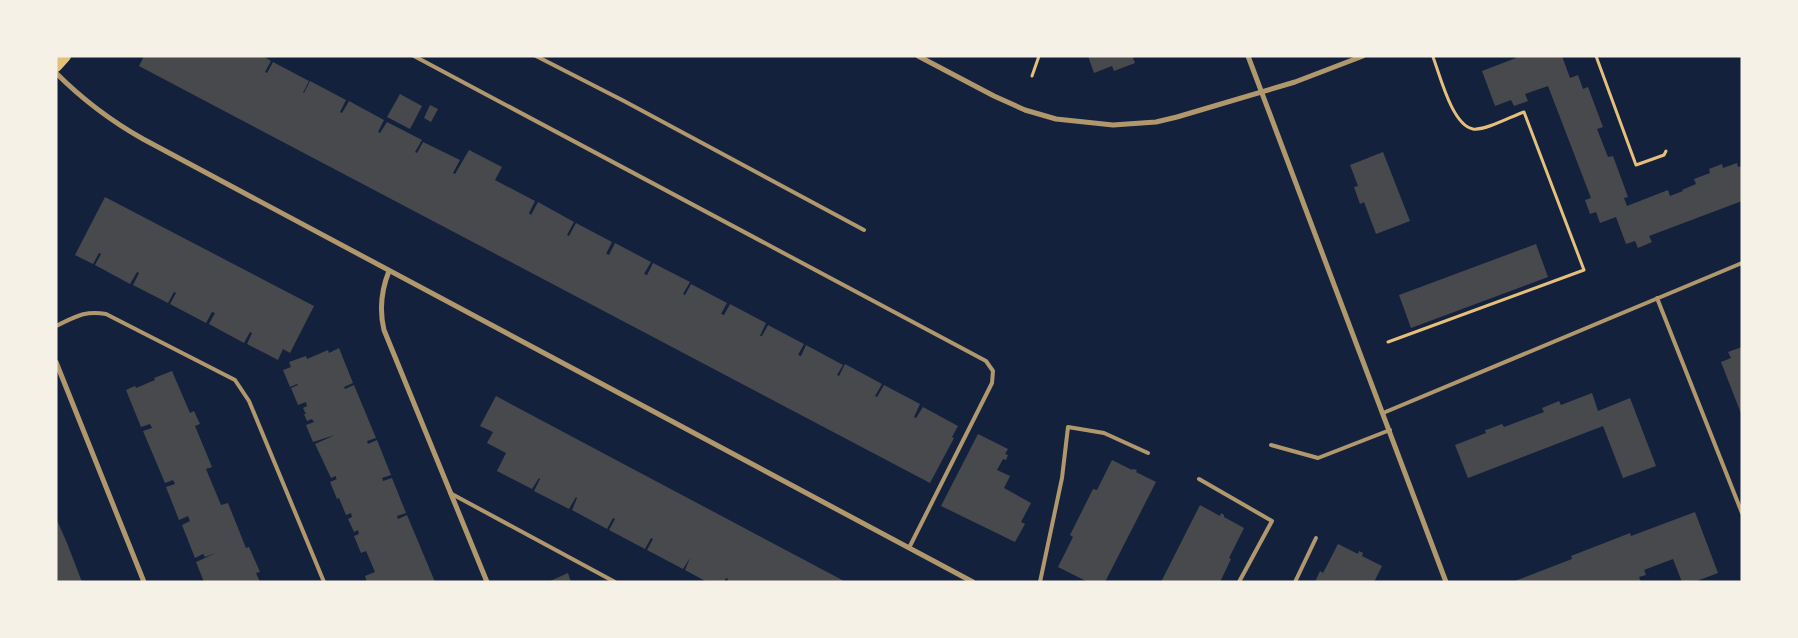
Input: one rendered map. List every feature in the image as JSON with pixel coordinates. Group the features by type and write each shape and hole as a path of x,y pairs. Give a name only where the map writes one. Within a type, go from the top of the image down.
{"main road":[{"path":"56,66 65,56"}],"street":[{"path":"918,56 1025,110 1072,122 1113,125 1156,122 1295,82 1364,56"},
{"path":"1248,56 1446,582"},
{"path":"56,73 82,97 132,133 973,582"},
{"path":"389,271 384,284 381,302 384,330 487,582"},
{"path":"56,362 144,582"}],"lane":[{"path":"414,56 986,361 994,371 992,383 910,548"},
{"path":"536,56 864,230"},
{"path":"1383,413 1742,263"},
{"path":"1657,298 1742,513"},
{"path":"56,326 92,311 106,314 235,380 250,401 324,582"},
{"path":"1040,582 1062,478 1068,428 1104,434 1148,453"},
{"path":"1271,445 1318,458 1390,430"},
{"path":"1199,479 1272,521 1238,582"},
{"path":"450,493 615,582"},
{"path":"1295,582 1316,538"}],"path":[{"path":"1032,76 1039,56"},
{"path":"1596,56 1636,165 1664,155 1666,151"},
{"path":"1388,342 1584,270 1524,112 1480,128 1472,129 1464,124 1456,115 1433,57"}],"building":[{"path":"144,56 263,56 271,61 265,72 267,73 273,62 309,81 303,93 310,81 346,100 340,112 342,113 349,101 384,120 378,132 380,133 387,122 422,140 415,152 417,153 423,142 460,160 453,173 455,174 469,150 502,167 495,180 535,201 529,213 531,215 538,202 574,222 567,235 569,236 576,223 612,242 606,254 609,255 615,243 651,262 644,274 647,275 653,263 690,282 683,294 685,295 691,284 727,303 721,314 724,315 730,304 766,323 760,336 762,336 768,325 804,344 798,355 801,356 806,345 843,365 837,375 839,376 845,364 882,384 875,396 877,397 884,385 920,404 914,417 916,418 923,407 958,426 952,437 954,438 930,483 139,66"},
{"path":"1088,56 1137,56 1133,58 1135,63 1114,71 1112,66 1094,73"},
{"path":"1515,56 1562,56 1570,78 1578,75 1583,89 1588,87 1603,127 1597,129 1608,157 1613,156 1628,197 1624,198 1627,206 1668,190 1670,196 1683,191 1696,184 1694,179 1710,173 1709,169 1722,164 1723,168 1737,163 1738,167 1742,166 1742,201 1649,236 1652,242 1638,248 1635,241 1626,244 1616,217 1600,223 1596,212 1590,214 1585,200 1591,198 1548,86 1525,94 1528,101 1514,106 1511,100 1495,106 1482,71 1516,58"},
{"path":"400,94 422,106 410,129 387,117"},
{"path":"430,105 438,109 431,122 424,118"},
{"path":"1383,152 1410,221 1376,234 1364,202 1360,204 1354,187 1358,186 1350,165"},
{"path":"105,197 314,306 290,353 283,349 278,360 247,344 252,333 250,332 244,343 209,324 215,313 212,312 206,323 170,304 176,293 174,292 168,303 133,285 139,273 137,272 130,284 95,265 101,254 99,253 93,264 75,255"},
{"path":"1536,244 1548,277 1411,328 1399,295"},
{"path":"1742,347 1742,416 1721,362 1731,358 1728,352"},
{"path":"339,348 353,383 344,387 345,389 354,385 376,438 367,441 368,444 377,440 391,475 382,478 383,481 392,478 406,513 397,516 398,519 407,515 435,582 367,582 365,576 375,572 366,551 361,553 354,536 359,534 358,530 354,532 348,519 352,517 351,513 346,515 330,482 337,479 336,476 331,478 315,444 335,435 313,442 306,425 314,422 312,419 307,421 304,414 306,414 303,408 307,406 306,402 298,405 291,388 298,385 290,387 283,370 291,367 289,362 306,356 307,359 328,350 329,353"},
{"path":"172,371 190,413 194,411 200,424 195,426 212,467 206,469 221,505 228,503 246,548 249,547 260,572 256,573 260,582 204,582 196,562 216,553 205,557 203,554 195,558 182,525 190,521 188,516 179,520 166,487 175,484 173,480 165,483 143,431 152,428 150,424 141,427 126,390 135,386 136,388"},
{"path":"1592,393 1598,411 1630,398 1656,466 1623,478 1603,426 1468,478 1455,445 1486,433 1485,430 1502,424 1504,427 1544,412 1542,408 1559,401 1561,405"},
{"path":"496,396 846,582 727,582 728,579 726,578 724,582 707,582 685,570 690,558 683,569 647,550 653,539 651,538 645,549 609,530 615,519 613,518 607,529 572,510 576,497 569,509 534,491 539,478 532,489 497,471 506,453 487,443 493,432 480,426"},
{"path":"978,434 1008,449 1005,454 1008,455 1006,460 1003,459 997,470 1010,476 1004,488 1031,503 1021,522 1025,524 1015,542 941,506"},
{"path":"1112,460 1132,470 1137,470 1136,472 1156,482 1105,582 1088,582 1058,567 1073,537 1070,535 1093,489 1097,490"},
{"path":"1200,505 1220,516 1221,513 1224,517 1244,528 1229,558 1231,559 1220,582 1161,582"},
{"path":"1695,512 1718,573 1694,582 1682,582 1673,559 1644,570 1646,575 1639,577 1641,582 1512,582 1572,559 1571,556 1630,533 1631,536"},
{"path":"56,518 67,543 82,582 56,582"},
{"path":"1338,544 1358,554 1359,551 1363,553 1362,556 1382,566 1374,582 1315,582 1320,571 1323,573"},
{"path":"568,573 571,582 548,582"}]}
